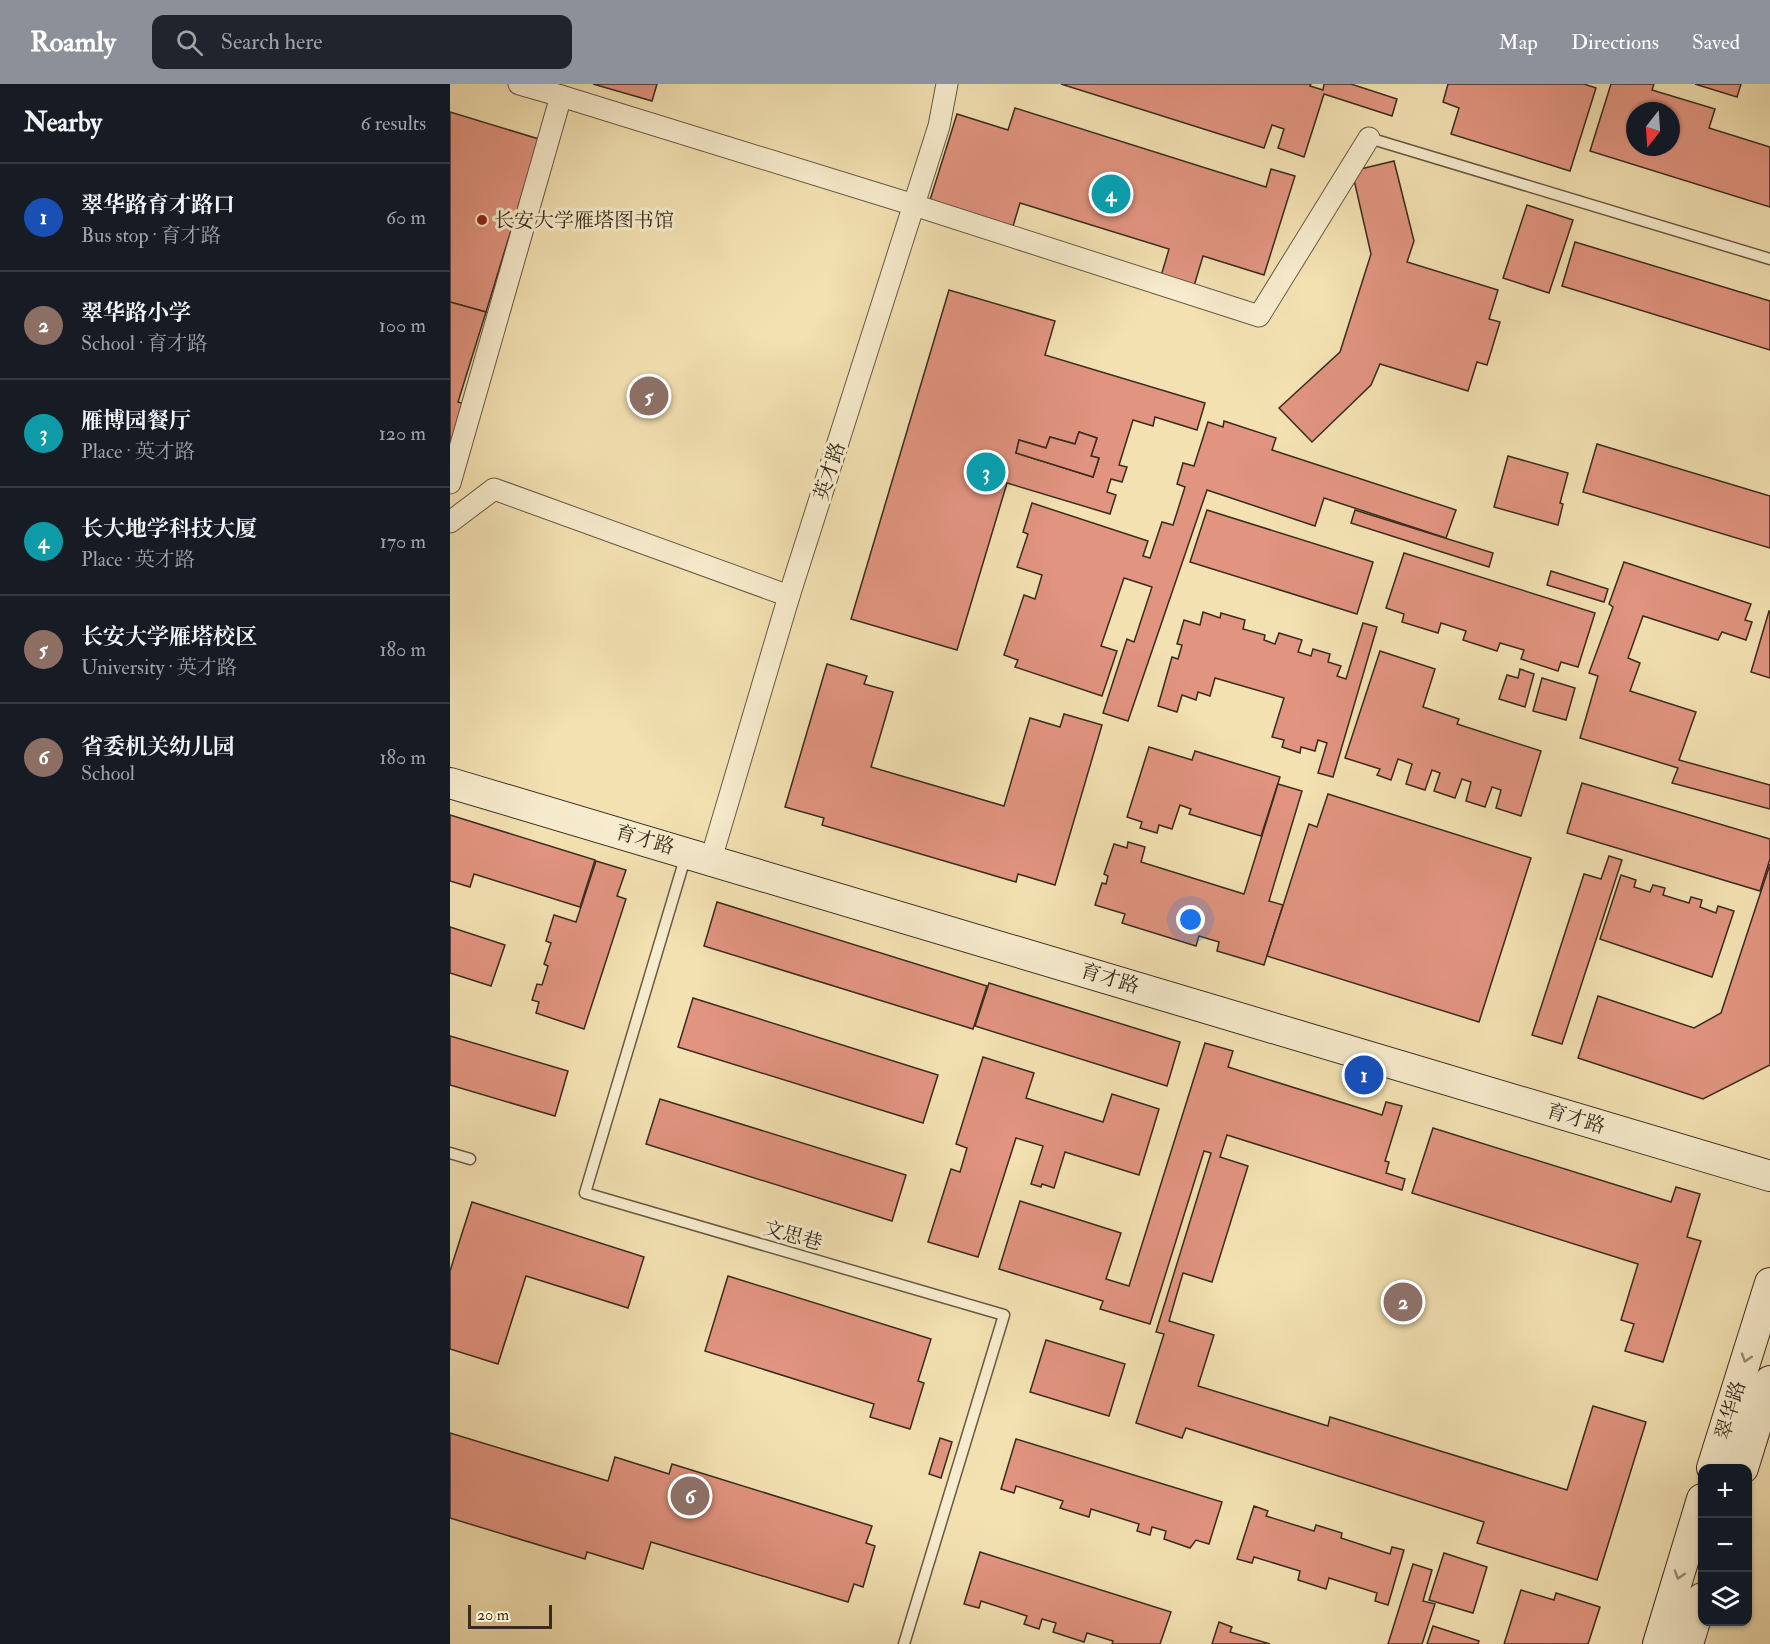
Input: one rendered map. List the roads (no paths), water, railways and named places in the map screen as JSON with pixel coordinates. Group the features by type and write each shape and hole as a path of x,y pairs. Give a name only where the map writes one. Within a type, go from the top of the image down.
{"street":[{"path":"519,84 914,205 1259,316 1369,138"},
{"name":"英才路","path":"699,855 789,596 939,126 947,84"},
{"path":"450,483 561,96"},
{"path":"450,522 494,489 789,596"},
{"name":"育才路","path":"450,783 699,855 1770,1176"},
{"name":"翠华路","path":"1713,1464 1770,1282"},
{"name":"翠华路","path":"1744,1464 1770,1381"},
{"path":"1658,1644 1698,1512"},
{"path":"1688,1644 1698,1611"}],"lane":[{"path":"1369,138 1770,259"},
{"name":"文思巷","path":"699,855 585,1193 1004,1315 904,1644"},
{"path":"450,1153 470,1159"}],"place":[{"name":"长大地学科技大厦","path":"1111,194"},
{"name":"长安大学雁塔图书馆","path":"482,220"},
{"name":"长安大学雁塔校区","path":"649,396"},
{"name":"雁博园餐厅","path":"986,472"},
{"name":"翠华路育才路口","path":"1364,1075"},
{"name":"翠华路小学","path":"1403,1302"},
{"name":"省委机关幼儿园","path":"690,1496"}]}
